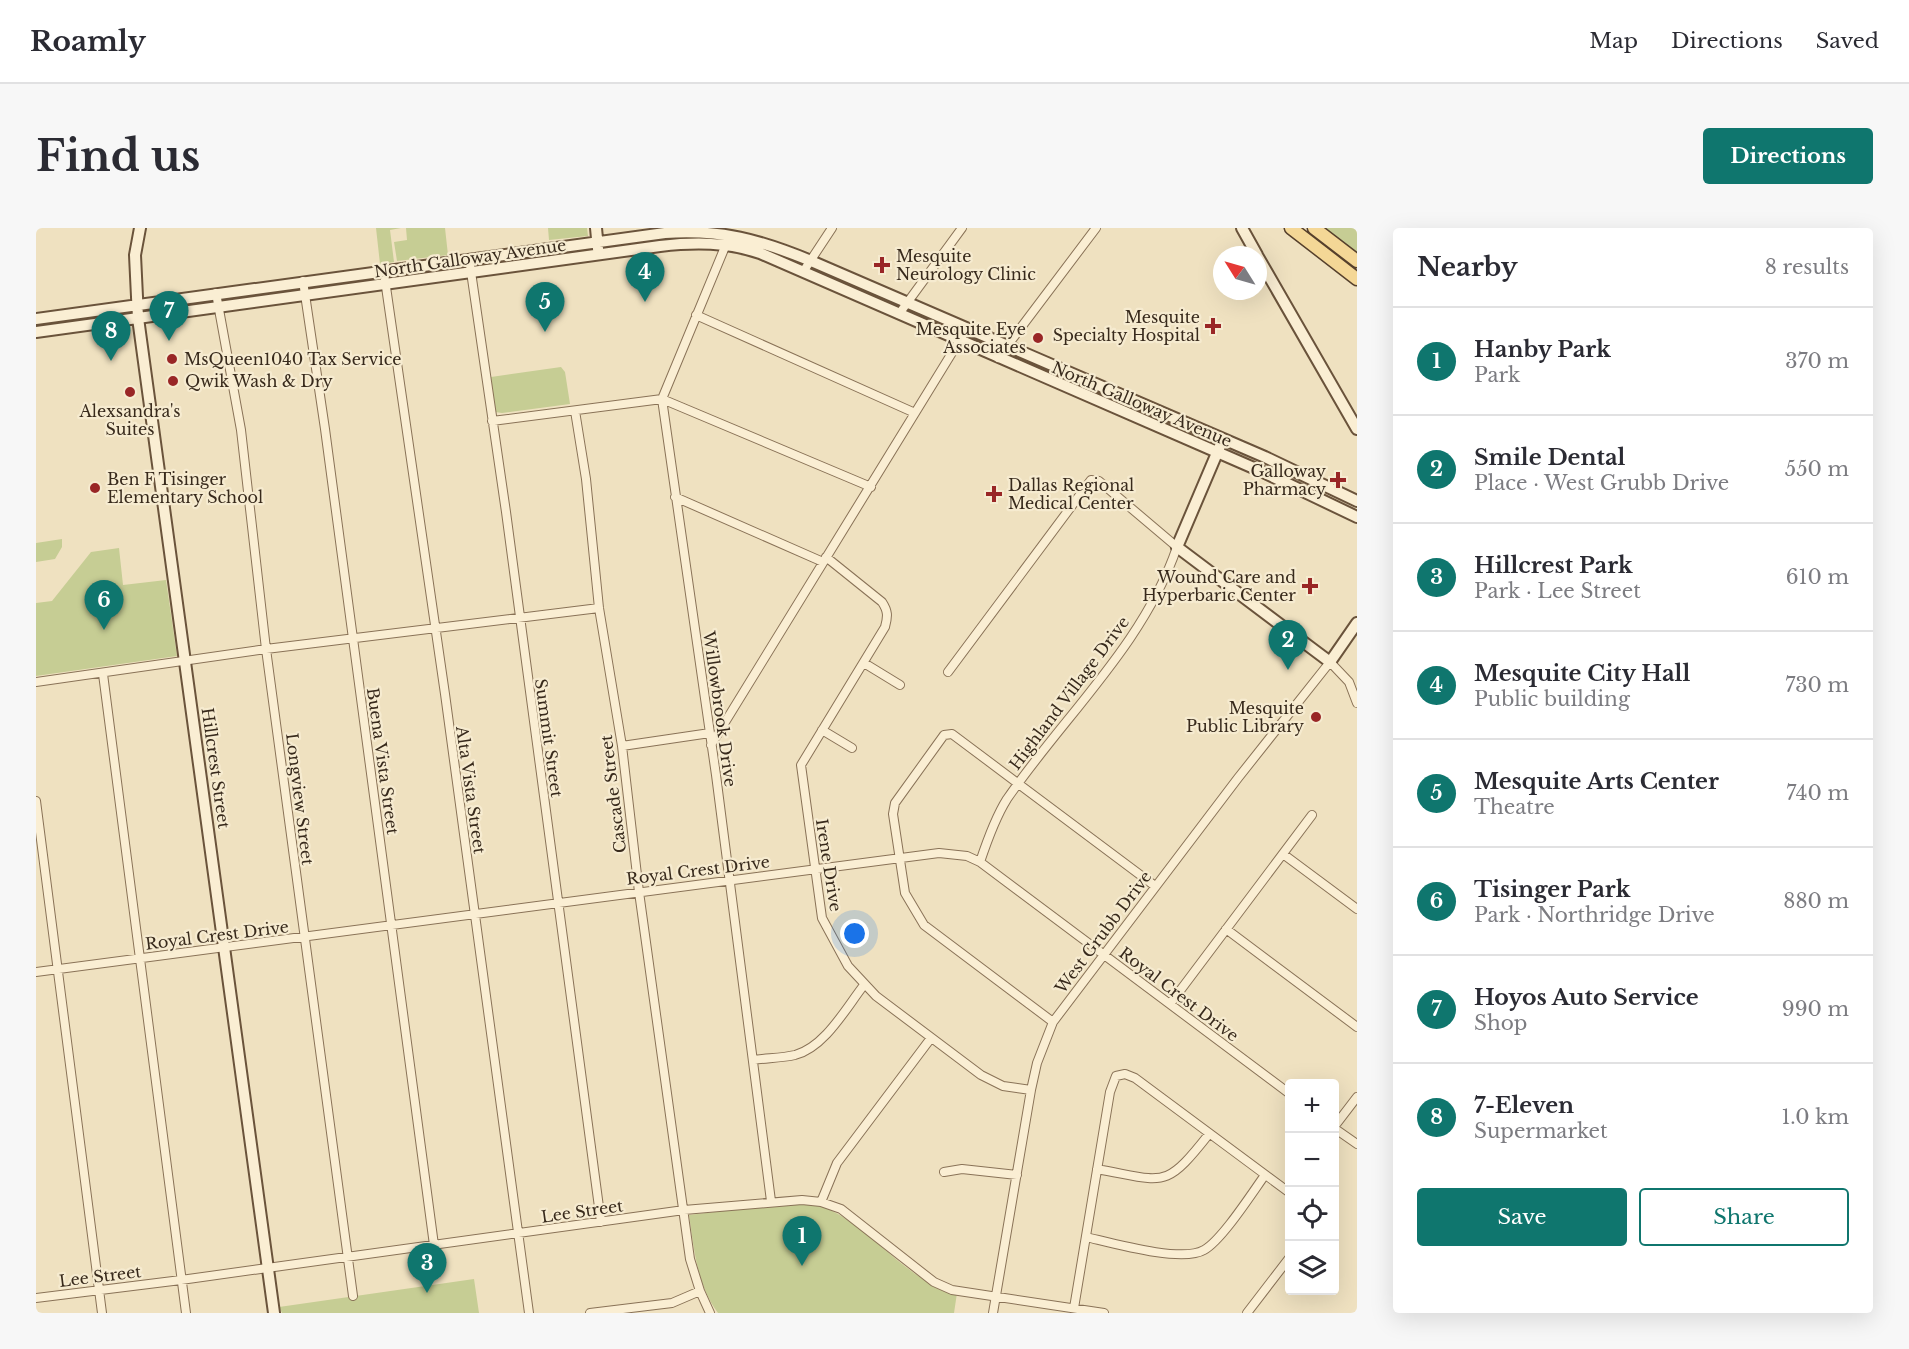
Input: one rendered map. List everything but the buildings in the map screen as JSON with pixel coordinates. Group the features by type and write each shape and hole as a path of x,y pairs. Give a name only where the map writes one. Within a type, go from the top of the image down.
{"main road":[{"name":"Hillcrest Street","path":"140,228 135,255 138,312 274,1313"},
{"path":"596,228 599,255"},
{"path":"1242,228 1252,246"},
{"path":"1291,228 1357,279"},
{"path":"1314,228 1357,261"},
{"name":"North Galloway Avenue","path":"36,332 220,293 303,281 673,232 730,234 762,242 811,261 1039,362 1291,469 1357,501"},
{"name":"North Galloway Avenue","path":"42,319 220,306 674,244 726,245 760,253 1259,470 1357,517"},
{"path":"1267,272 1357,429"},
{"path":"42,319 50,330"},
{"path":"1034,373 1039,362"},
{"path":"1169,432 1182,432 1190,427"},
{"name":"Highland Village Drive","path":"1177,547 1222,440"},
{"path":"1259,470 1270,471 1284,477 1291,469"},
{"path":"1322,499 1329,486"},
{"path":"1177,547 1330,662"},
{"name":"West Grubb Drive","path":"1330,662 1357,623"}],"street":[{"path":"803,272 832,228"},
{"path":"899,314 962,228"},
{"path":"998,358 1096,228"},
{"name":"Willowbrook Drive","path":"730,234 662,399 730,880 771,1201"},
{"name":"Summit Street","path":"469,258 601,1222"},
{"name":"Alta Vista Street","path":"384,271 529,1313"},
{"name":"Buena Vista Street","path":"303,281 303,295 325,429 434,1245"},
{"path":"220,293 220,306"},
{"name":"Longview Street","path":"220,306 241,430 266,649 353,1296"},
{"path":"696,315 915,413"},
{"path":"711,746 966,330"},
{"path":"492,421 662,399 871,486"},
{"name":"Cascade Street","path":"575,411 586,479 599,608 622,746 639,892 690,1259 710,1313"},
{"path":"948,672 1086,484 1095,479 1177,547"},
{"path":"675,497 825,560"},
{"name":"Highland Village Drive","path":"980,862 1006,800 1139,623 1167,573 1177,547"},
{"name":"Irene Drive","path":"825,560 853,576 887,609 885,627 801,765 822,918 837,948 864,985 981,1075 1004,1086 1031,1090"},
{"path":"36,682 266,649 599,608"},
{"path":"1330,662 1349,682 1357,703"},
{"name":"West Grubb Drive","path":"993,1313 1031,1090 1040,1054 1053,1022 1155,886 1330,662"},
{"path":"864,663 900,686"},
{"path":"103,674 142,958 186,1313"},
{"path":"822,730 852,748"},
{"path":"622,746 710,733"},
{"path":"1053,1022 924,925 911,908 905,893 892,814 895,803 944,735 952,734 1155,886"},
{"path":"36,801 102,1313"},
{"path":"1170,1004 1312,815"},
{"name":"Royal Crest Drive","path":"36,972 939,853 967,856 980,862 1285,1090"},
{"path":"1283,854 1357,909"},
{"path":"1226,929 1357,1027"},
{"path":"753,1060 795,1054 811,1047 821,1040 864,985"},
{"path":"822,1202 837,1163 931,1038"},
{"path":"1074,1308 1112,1083 1116,1076 1120,1074 1135,1078 1285,1189"},
{"path":"1339,1122 1357,1097"},
{"path":"1339,1131 1357,1144"},
{"path":"1097,1169 1152,1179 1164,1178 1180,1169 1209,1134"},
{"path":"944,1172 962,1168 1017,1175"},
{"path":"1086,1237 1168,1252 1197,1253 1211,1245 1266,1175"},
{"name":"Lee Street","path":"36,1298 347,1258 684,1210 771,1201 822,1202 841,1209 934,1282 952,1290 1104,1313"},
{"path":"1247,1313 1285,1264"},
{"path":"590,1313 672,1303 700,1291"}],"green space":[{"path":"376,228 401,228 390,230 394,262 380,264"},
{"path":"406,228 445,228 448,255 397,261 394,242 407,240"},
{"path":"548,228 587,228 588,236 549,240"},
{"path":"1320,228 1357,228 1357,256"},
{"path":"561,367 565,372 570,404 495,412 491,377"},
{"path":"62,539 62,547 55,559 36,562 36,543"},
{"path":"119,548 123,585 166,580 177,656 36,676 36,603 52,601 91,552"},
{"path":"810,1203 830,1210 849,1221 918,1276 957,1293 954,1313 718,1313 701,1279 689,1215"},
{"path":"474,1279 479,1313 282,1313 279,1307"}],"place":[{"name":"Mesquite Neurology Clinic","path":"882,265"},
{"name":"Mesquite City Hall","path":"645,302"},
{"name":"Mesquite Specialty Hospital","path":"1213,326"},
{"name":"Mesquite Arts Center","path":"545,332"},
{"name":"Mesquite Eye Associates","path":"1038,338"},
{"name":"Hoyos Auto Service","path":"169,341"},
{"name":"MsQueen1040 Tax Service","path":"172,359"},
{"name":"7-Eleven","path":"111,361"},
{"name":"Qwik Wash & Dry","path":"173,381"},
{"name":"Alexsandra's Suites","path":"130,392"},
{"name":"Galloway Pharmacy","path":"1338,480"},
{"name":"Ben F Tisinger Elementary School","path":"95,488"},
{"name":"Dallas Regional Medical Center","path":"994,494"},
{"name":"Wound Care and Hyperbaric Center","path":"1310,586"},
{"name":"Tisinger Park","path":"104,630"},
{"name":"Smile Dental","path":"1288,670"},
{"name":"Mesquite Public Library","path":"1316,717"},
{"name":"Hanby Park","path":"802,1266"},
{"name":"Hillcrest Park","path":"427,1293"}]}
